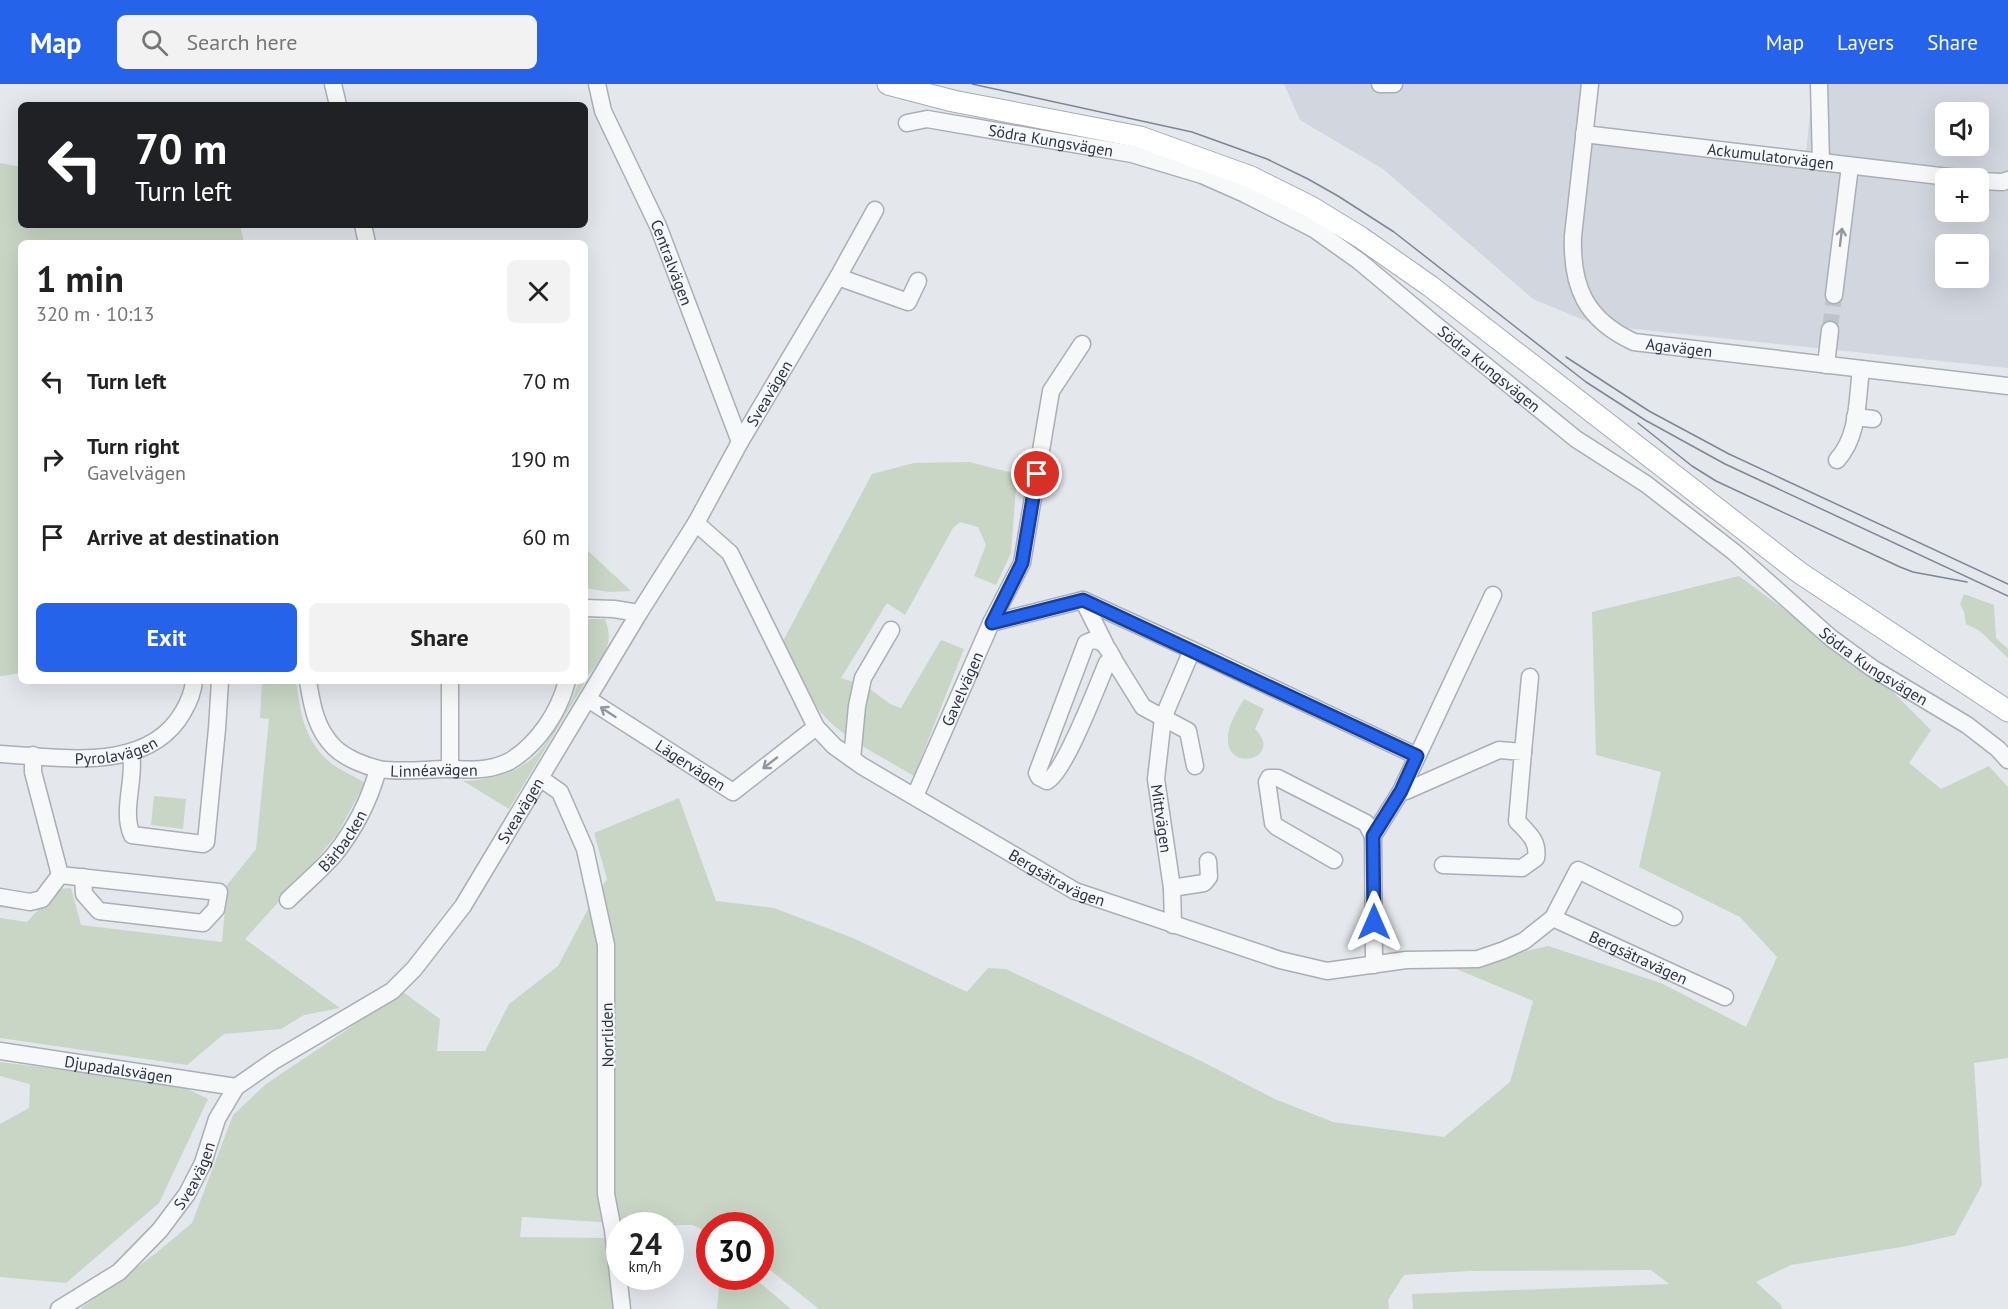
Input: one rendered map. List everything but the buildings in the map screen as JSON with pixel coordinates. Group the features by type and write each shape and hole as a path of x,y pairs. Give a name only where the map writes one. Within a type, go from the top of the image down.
{"main road":[{"name":"Södra Kungsvägen","path":"888,84 953,101 1140,137 1251,177 1311,207 1360,237 1430,286 1800,573 2008,711"},
{"name":"Södra Kungsvägen","path":"1989,700 2008,726"}],"street":[{"path":"333,84 337,102"},
{"name":"Centralvägen","path":"597,84 603,111 658,226 740,442"},
{"path":"1380,84 1394,84"},
{"name":"Agavägen","path":"1590,84 1572,260 1574,275 1581,293 1590,308 1616,334 1634,342 2008,386"},
{"path":"1819,84 1821,162"},
{"name":"Södra Kungsvägen","path":"907,123 927,118 1132,154 1202,175 1314,229 1359,261 1576,439 1646,484 1734,552 1831,638 1872,668 1967,725 1998,749 2008,760"},
{"name":"Ackumulatorvägen","path":"1584,134 1935,176"},
{"path":"1834,295 1850,166"},
{"path":"1989,181 2008,180"},
{"name":"Sveavägen","path":"58,1309 119,1272 160,1230 192,1184 203,1163 218,1119 236,1087 275,1060 392,991 414,969 463,906 639,613 696,523 740,442 875,210"},
{"path":"838,277 908,302 918,281"},
{"path":"1826,365 1830,330"},
{"name":"Gavelvägen","path":"915,796 992,623 1022,563 1051,391 1082,344"},
{"path":"1837,460 1849,444 1854,430 1861,369"},
{"path":"1855,417 1873,419"},
{"name":"Bergsätravägen","path":"696,523 730,553 816,727 834,746 954,821 1075,891 1280,960 1327,971 1406,960 1478,959 1504,950 1524,941 1553,918 1578,870 1674,917"},
{"path":"1373,836 1401,791 1493,595"},
{"path":"992,623 1083,600 1417,756"},
{"path":"1083,600 1115,662 1143,707 1164,716 1188,731 1195,766"},
{"path":"588,608 639,613"},
{"path":"852,759 857,705 863,678 891,630"},
{"path":"1105,644 1099,640 1091,640 1086,643 1082,651 1037,773 1042,780 1052,779 1058,770 1107,663 1115,662"},
{"name":"Mittvägen","path":"1173,925 1172,888 1156,779 1164,716 1192,650"},
{"path":"1443,865 1522,868 1536,858 1538,849 1536,841 1516,821 1530,677"},
{"name":"Pyrolavägen","path":"0,754 82,758 131,752 155,743 167,734 188,703 193,684"},
{"path":"131,752 133,762 127,825 132,835 203,844 206,842 218,729 220,684"},
{"name":"Linnéavägen","path":"309,684 314,716 334,747 352,759 378,769 487,769 508,762 524,752 538,738 564,694 566,684"},
{"path":"450,684 450,769"},
{"name":"Lägervägen","path":"588,699 733,792 816,727"},
{"path":"1401,791 1406,791 1499,750 1523,752"},
{"path":"33,755 33,772 60,874"},
{"name":"Bärbacken","path":"288,900 334,855 355,824 374,784 378,769"},
{"path":"1334,860 1277,827 1272,816 1267,782 1269,778 1278,777 1366,823 1373,836 1374,965"},
{"name":"Norrliden","path":"540,778 560,792 585,849 606,945 606,1194 613,1230 622,1309"},
{"path":"1172,888 1204,883 1209,877 1208,861"},
{"path":"60,874 219,892 216,909 203,923 99,911 84,894 83,877"},
{"path":"0,897 30,902 42,898 60,874"},
{"name":"Bergsätravägen","path":"1553,918 1725,997"},
{"name":"Djupadalsvägen","path":"0,1052 236,1087"}],"shaded area":[{"path":"1284,84 1600,84 1592,140 1805,163 1813,84 2008,84 2008,368 1596,325 1533,299 1383,169 1300,120"}],"green space":[{"path":"0,163 18,166 18,228 241,228 243,240 18,240 18,673 0,676"},
{"path":"969,462 1017,474 1011,553 996,585 974,576 986,545 978,527 960,522 953,528 905,615 887,603 841,678 866,686 890,704 901,708 941,640 964,649 914,776 857,743 827,719 808,692 783,641 872,474 914,463"},
{"path":"588,551 631,591 609,592 588,588"},
{"path":"1739,576 1885,684 1931,730 1909,763 1941,789 1989,766 2008,787 2008,1058 1974,1063 1982,1185 1955,1235 1907,1246 1791,1265 1756,1282 1781,1305 1782,1309 1413,1309 1412,1294 1669,1284 1651,1270 1469,1271 1404,1275 1388,1300 1389,1309 819,1309 774,1273 774,1212 696,1212 696,1226 684,1225 684,1212 606,1212 606,1222 522,1217 520,1237 606,1238 606,1290 612,1290 614,1309 80,1309 156,1253 192,1223 233,1115 266,1084 403,992 440,1019 437,1051 485,1051 509,1004 558,966 588,909 607,879 594,833 679,798 716,901 774,908 853,938 967,992 988,968 1006,969 1201,1061 1275,1099 1333,1122 1444,1137 1510,1082 1533,1001 1454,968 1548,946 1661,983 1746,1027 1777,957 1740,917 1639,867 1661,772 1596,755 1592,612"},
{"path":"1964,594 1994,605 1996,638 2008,649 2008,658 1980,631 1966,624 1960,604"},
{"path":"605,619 609,636 603,655 589,675 588,674 588,620"},
{"path":"262,684 297,684 305,727 315,746 332,764 365,783 338,833 245,939 340,1008 304,1015 281,1029 224,1034 187,1065 0,1038 0,918 27,922 57,889 71,888 81,925 222,942 227,885 256,849 269,719 260,718"},
{"path":"578,684 584,684 509,809 463,781 485,779 507,773 527,763 547,741 573,698"},
{"path":"1244,699 1264,709 1255,729 1262,739 1263,748 1259,754 1244,759 1236,756 1230,749 1228,733"},
{"path":"154,796 186,799 183,829 151,825"},
{"path":"0,1062 177,1084 208,1099 159,1203 66,1283 0,1277 0,1124 29,1108 30,1084 0,1076"},
{"path":"719,1290 768,1290 791,1309 717,1309"}],"tunnel":[{"path":"1830,330 1834,295"}],"tram line":[{"path":"972,84 1192,132 1267,159 1308,179 1394,232 1586,382 1645,420 1725,464 2008,596"},
{"path":"1566,357 1649,411 1729,454 2008,584"},
{"path":"1638,423 1692,466 1716,481 1900,567 1913,572 1967,582"}],"route":[{"path":"1037,474 1022,563 992,623 1083,600 1417,756 1401,791 1373,836 1374,922"}]}
